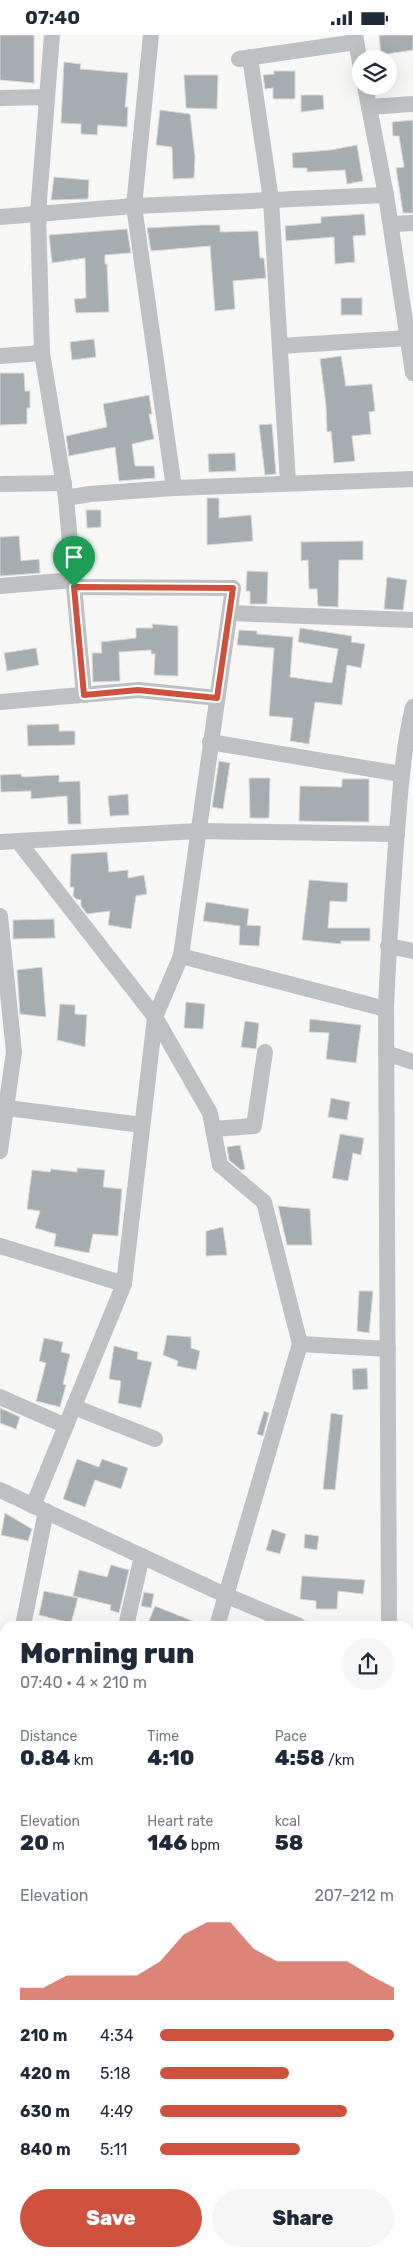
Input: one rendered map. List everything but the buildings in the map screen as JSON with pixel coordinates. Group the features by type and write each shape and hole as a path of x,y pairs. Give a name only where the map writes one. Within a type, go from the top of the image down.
{"street":[{"path":"52,35 38,213 42,353 65,491 84,695"},
{"path":"150,35 134,206 174,488"},
{"path":"288,483 271,200 244,58 355,39"},
{"path":"367,95 409,332 413,373"},
{"path":"0,98 47,97"},
{"path":"369,107 413,104"},
{"path":"0,217 134,206 386,195"},
{"path":"391,224 413,223"},
{"path":"280,346 409,332"},
{"path":"0,356 42,353"},
{"path":"0,483 90,494 174,488 413,479"},
{"path":"0,586 74,583 233,588 181,956 155,1017 124,1284 66,1427 40,1509 23,1621"},
{"path":"230,613 413,620"},
{"path":"0,702 138,690 217,698"},
{"path":"390,1621 386,1009 388,946 402,774 406,737 413,707"},
{"path":"210,742 402,774"},
{"path":"0,842 198,831 397,834"},
{"path":"18,841 155,1017 210,1113 220,1165 264,1202 300,1344 218,1621"},
{"path":"0,916 14,1052 0,1151"},
{"path":"388,946 413,951"},
{"path":"181,956 386,1009"},
{"path":"214,1129 254,1126 265,1052"},
{"path":"386,1053 413,1063"},
{"path":"7,1108 142,1125"},
{"path":"0,1246 124,1284"},
{"path":"300,1344 388,1349"},
{"path":"0,1397 66,1427"},
{"path":"74,1407 155,1439"},
{"path":"0,1490 226,1595 287,1621"},
{"path":"127,1621 142,1556"}],"route":[{"path":"74,587 233,588 217,698 138,690 84,695 74,587"}]}
